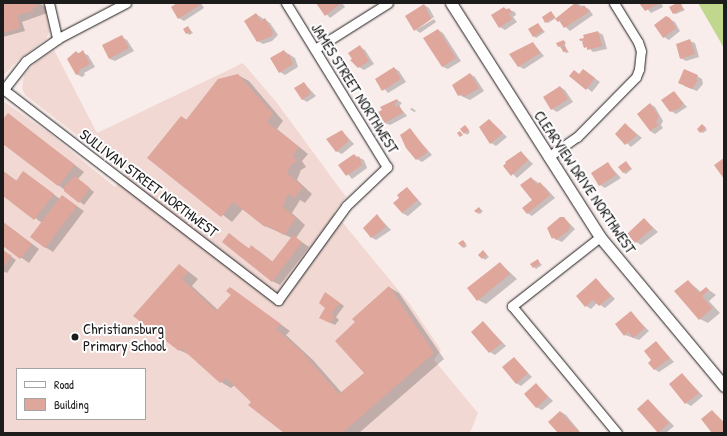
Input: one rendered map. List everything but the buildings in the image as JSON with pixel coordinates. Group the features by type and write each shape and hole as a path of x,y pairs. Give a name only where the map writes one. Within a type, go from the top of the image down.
{"street":[{"path":"49,3 57,39"},
{"path":"3,89 26,61 57,39 126,3"},
{"name":"JAMES STREET NORTHWEST","path":"278,300 346,206 388,167 286,3"},
{"path":"316,49 388,3"},
{"name":"CLEARVIEW DRIVE NORTHWEST","path":"451,3 600,237 724,386"},
{"path":"548,157 577,137 636,77 639,69 641,50 638,42 614,3"},
{"name":"SULLIVAN STREET NORTHWEST","path":"3,89 278,300"},
{"path":"600,237 512,306 617,433"}],"shaded area":[{"path":"3,3 45,3 50,31 46,39 17,61 3,76"},
{"path":"54,50 97,133 243,63 277,103 346,197 334,212 409,303 441,350 434,360 478,413 470,433 3,433 3,101 49,133 115,187 126,173 25,95 22,88 24,75 36,62"}],"green space":[{"path":"698,3 724,3 724,48"}],"place":[{"name":"Christiansburg Primary School","path":"75,337"}]}
